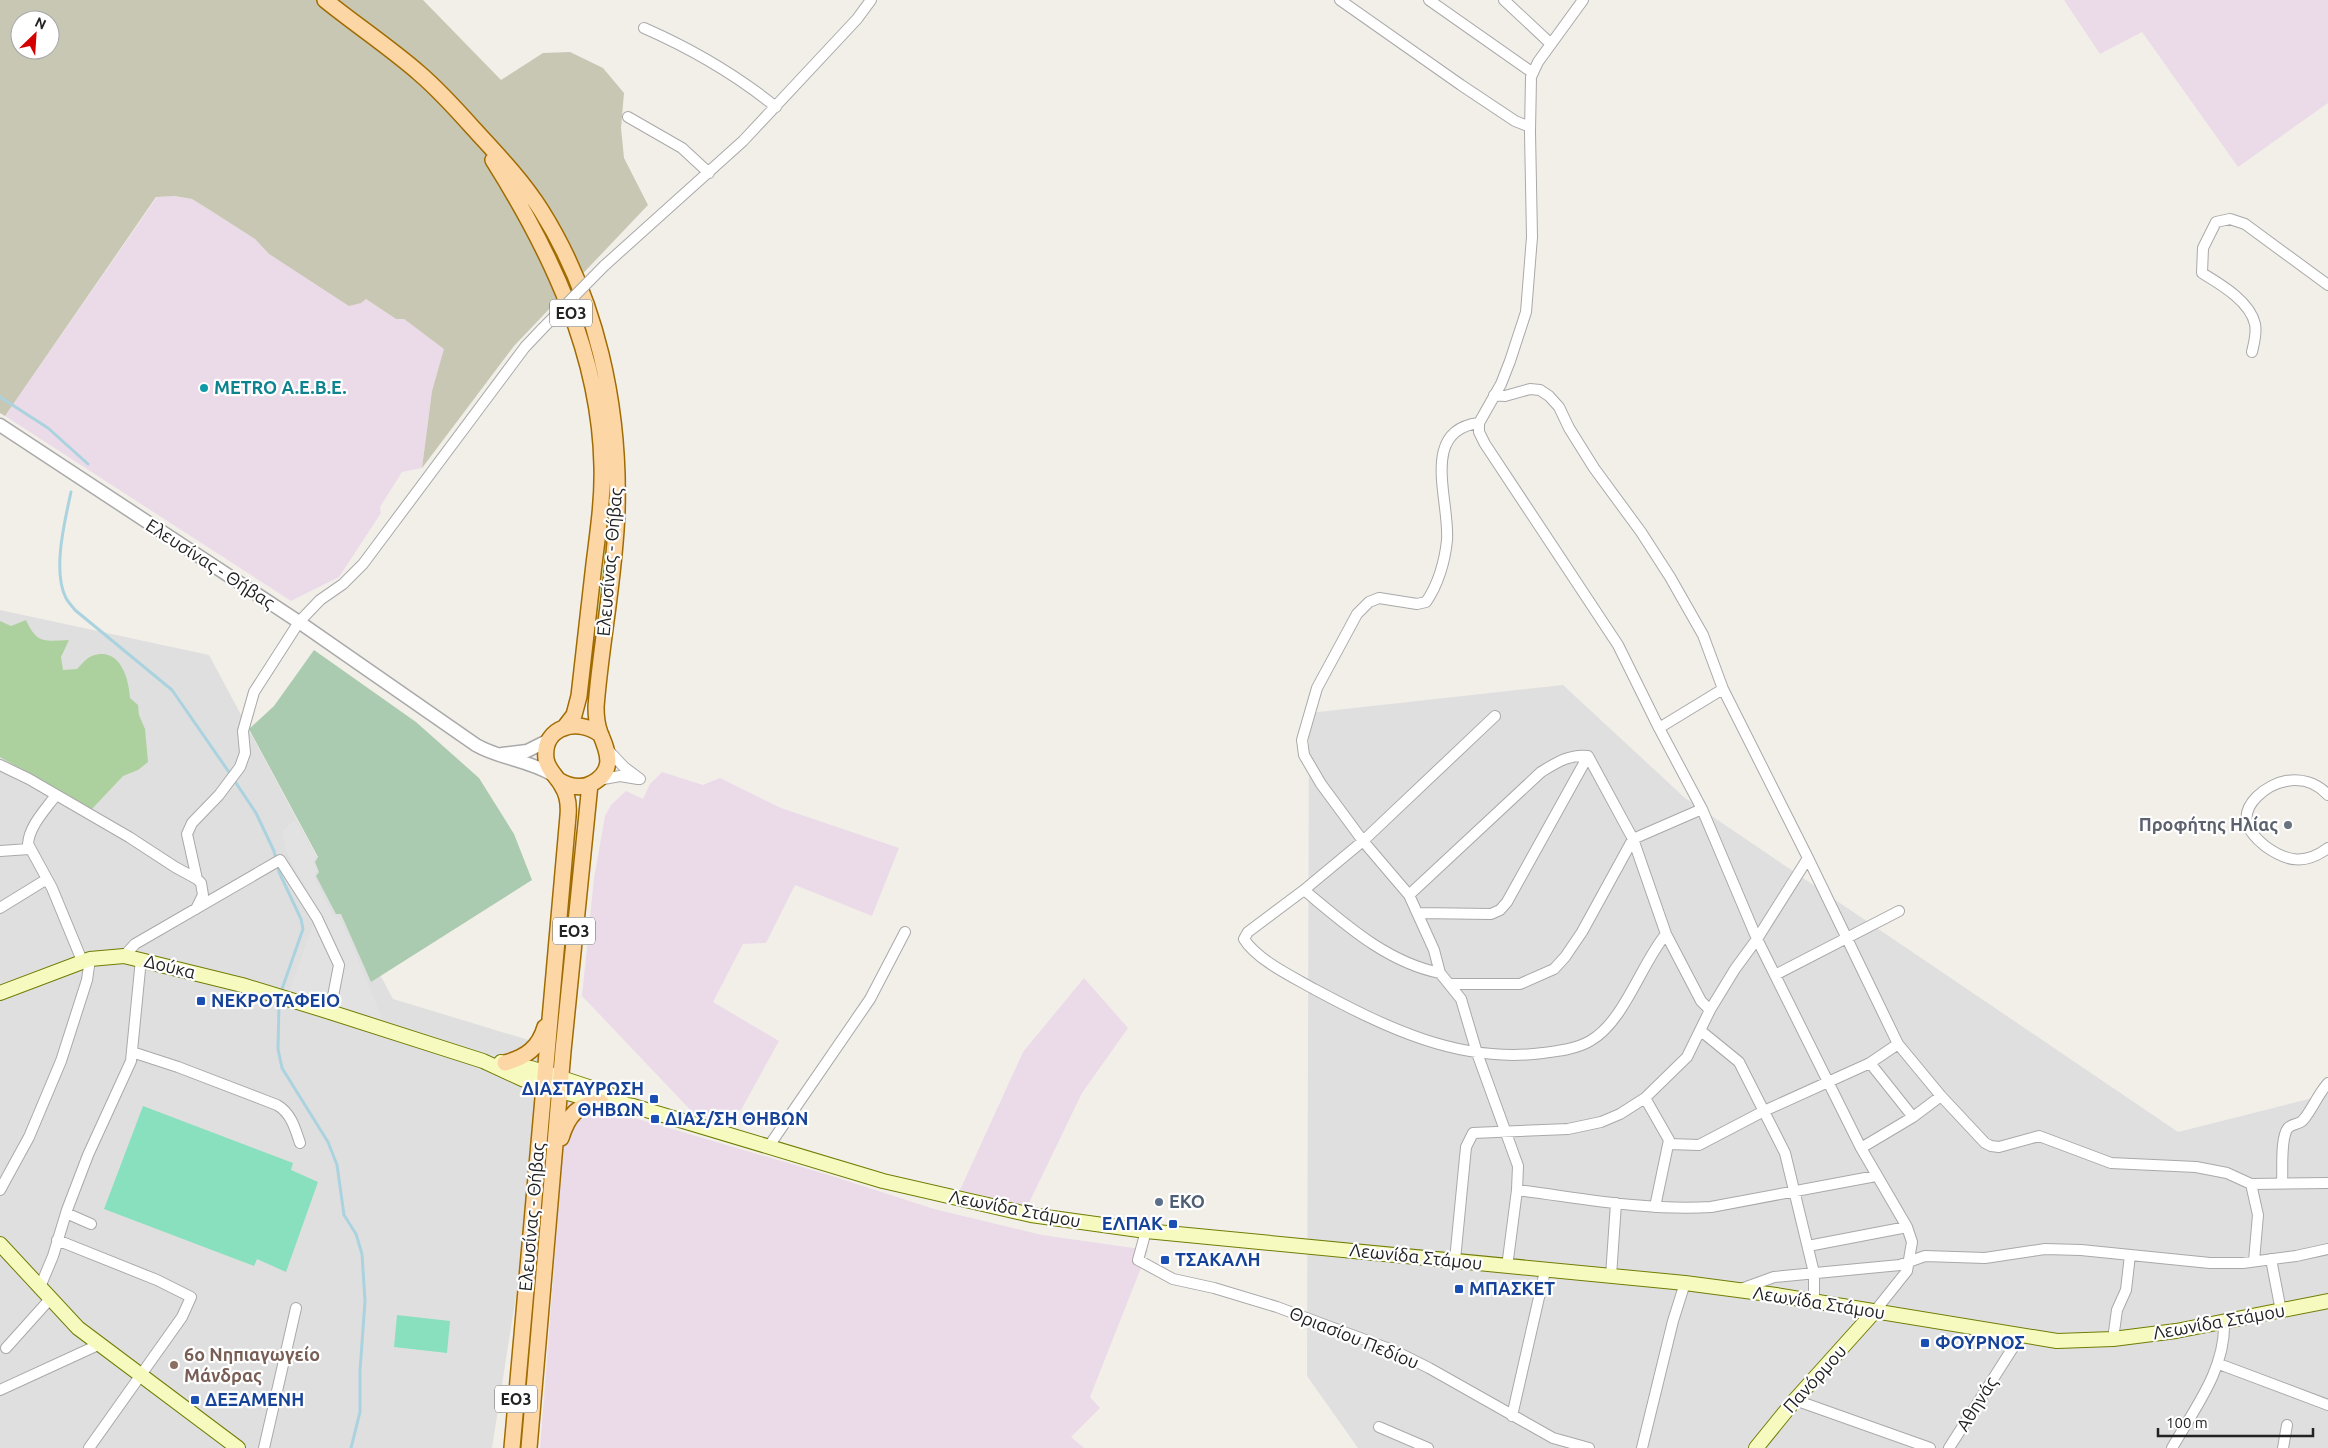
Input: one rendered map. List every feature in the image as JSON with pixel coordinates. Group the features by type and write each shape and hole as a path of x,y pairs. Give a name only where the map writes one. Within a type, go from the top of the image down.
{"main road":[{"name":"Ελευσίνας - Θήβας","path":"325,0 419,73 473,127 523,184 553,230 584,298 605,372 614,430 617,513 596,700 596,716 601,735 608,750 607,766 593,782 586,808 529,1448"},
{"name":"Ελευσίνας - Θήβας","path":"473,127 513,192 559,280 584,353 598,412 602,468 597,542 577,704 574,714 564,728 551,739 546,753 546,761 567,797 568,806 512,1448"},
{"path":"564,728 583,725 601,735"},
{"path":"555,777 573,786 593,782"},
{"name":"Δούκα","path":"0,993 86,961 124,956 242,985 544,1079"},
{"name":"ΕΟ3","path":"505,1062 530,1052 538,1043 551,1004"},
{"name":"Δούκα","path":"483,1061 505,1062 560,1085"},
{"name":"Λεωνίδα Στάμου","path":"560,1085 601,1102 633,1106 883,1181 1031,1215 1146,1231 1684,1283 1814,1301 2057,1341 2112,1340 2224,1322 2328,1301"},
{"name":"Λεωνίδα Στάμου","path":"560,1085 611,1094 633,1106"},
{"name":"ΕΟ3","path":"553,1163 571,1114 582,1106 601,1102"},
{"path":"0,1244 78,1328 140,1377 188,1409 238,1448"},
{"name":"Πανόρμου","path":"1756,1448 1795,1400 1875,1311"}],"street":[{"path":"197,879 188,841 189,828 196,818 219,795 240,767 245,753 243,731 254,692 299,622 320,600 343,584 363,564 525,347 604,266 709,173 776,107 871,0"},
{"path":"1340,0 1469,90 1516,121 1530,127"},
{"path":"1429,0 1533,73"},
{"path":"1504,0 1551,44"},
{"path":"1583,0 1551,44 1533,73 1530,127 1532,237 1526,312 1510,362 1479,423 1479,432 1485,444 1618,644 1659,728 1702,809 1757,939 1861,1148 1907,1227 1912,1242 1907,1271 1875,1311"},
{"path":"644,28 676,42 736,76 776,107"},
{"path":"628,117 682,148 709,173"},
{"path":"2252,352 2256,335 2252,316 2230,292 2202,273 2203,248 2216,222 2230,219 2245,224 2328,285"},
{"path":"1494,394 1505,396 1530,389 1540,390 1549,396 1559,407 1569,428 1594,468 1641,532 1670,577 1703,635 1723,689 1808,858 1898,1044 1941,1096 1985,1143 1990,1146 1999,1146 2039,1136 2112,1163 2196,1167 2227,1173 2251,1184 2328,1183"},
{"path":"1479,423 1466,424 1456,429 1446,440 1442,458 1447,540 1442,568 1432,593 1426,602 1417,604 1379,598 1369,602 1357,614 1317,688 1302,740 1304,755 1321,784 1363,841 1409,896 1434,950 1440,973 1461,999 1477,1053 1518,1166 1517,1190 1507,1267"},
{"name":"Ελευσίνας - Θήβας","path":"0,425 299,622 466,739 494,754 536,765 555,777"},
{"path":"1659,728 1723,689"},
{"path":"1495,716 1363,841 1304,890 1248,932 1244,939 1250,949 1297,980 1366,1017 1438,1045 1477,1053 1528,1055 1566,1050 1589,1041 1610,1023 1637,981 1656,946 1666,934"},
{"path":"494,754 527,751 551,739"},
{"path":"593,782 620,776 640,779 620,764 608,750"},
{"path":"1409,896 1541,772 1562,759 1578,755 1588,756"},
{"path":"1588,756 1633,839 1666,934 1700,1000 1710,1010"},
{"path":"1418,913 1491,914 1500,910 1508,902 1588,756"},
{"path":"0,765 129,837 175,868 197,879 201,883 203,895 193,912"},
{"path":"2328,795 2316,785 2305,781 2295,779 2276,782 2261,792 2253,803 2248,812 2247,822 2259,841 2283,858 2298,861 2310,858 2328,848"},
{"path":"0,1190 29,1137 61,1061 87,980 86,961 47,879 30,849 28,837 56,795"},
{"path":"1450,984 1520,984 1554,969 1566,957 1582,932 1633,839 1702,809"},
{"path":"0,851 30,849"},
{"path":"1455,1260 1466,1147 1469,1138 1477,1132 1568,1129 1602,1122 1620,1114 1645,1098 1686,1057 1701,1031 1710,1010 1735,969 1757,939 1808,858"},
{"path":"124,956 135,944 280,860 317,918 339,965 330,1012"},
{"path":"0,908 47,879"},
{"path":"1304,890 1349,927 1386,953 1420,969 1440,973"},
{"path":"1775,975 1847,940 1899,911"},
{"path":"770,1146 870,999 905,932"},
{"path":"40,1287 102,1120 127,1073 132,1052 141,959"},
{"path":"1701,1031 1739,1062 1785,1153 1814,1273 1814,1301"},
{"path":"1669,1144 1699,1145 1764,1111 1870,1063 1898,1044"},
{"path":"132,1052 178,1067 285,1109 300,1143"},
{"path":"1870,1063 1913,1117"},
{"path":"2282,1183 2286,1130 2290,1126 2300,1124 2328,1083"},
{"path":"1861,1148 1913,1117 1941,1096"},
{"path":"1645,1098 1667,1134 1669,1144 1655,1207"},
{"path":"1517,1190 1655,1207 1711,1207 1876,1176"},
{"path":"2251,1184 2258,1215 2254,1261"},
{"path":"1611,1276 1616,1203"},
{"path":"66,1213 91,1224"},
{"path":"1808,1246 1907,1227"},
{"name":"Θριασίου Πεδίου","path":"1146,1231 1138,1260 1160,1273 1180,1282 1214,1288 1278,1307 1396,1351 1430,1368 1553,1438 1589,1448"},
{"path":"58,1240 157,1280 191,1297 182,1317 89,1448"},
{"path":"1738,1290 1774,1277 1900,1265 1925,1256 1985,1258 2045,1249 2081,1250 2210,1263 2271,1259 2328,1249"},
{"path":"2112,1340 2117,1310 2126,1290 2130,1255"},
{"path":"2271,1259 2281,1311"},
{"path":"1512,1416 1545,1271"},
{"path":"1642,1448 1684,1283"},
{"path":"6,1348 50,1299"},
{"path":"264,1448 296,1308"},
{"path":"2172,1448 2219,1364 2225,1339 2224,1322"},
{"name":"Αθηνάς","path":"1949,1448 2021,1335"},
{"path":"0,1390 98,1345"},
{"path":"2219,1364 2328,1405"},
{"path":"1795,1400 1930,1448"},
{"path":"2283,1448 2287,1425"},
{"path":"1379,1427 1428,1448"}],"shaded area":[{"path":"0,0 423,0 501,80 543,53 570,52 603,68 624,93 621,128 624,158 648,205 514,346 422,468 432,391 444,349 404,319 396,319 366,299 361,303 349,306 269,254 255,239 205,207 192,199 174,196 156,197 5,416 0,413"},
{"path":"2064,0 2328,0 2328,103 2238,167 2142,32 2100,54"},
{"path":"173,196 192,199 205,207 255,239 269,254 349,305 366,299 396,319 404,319 445,349 432,391 422,468 402,472 380,507 381,513 339,577 291,601 5,416 157,197"},
{"path":"0,610 209,655 393,999 555,1048 492,1448 0,1448"},
{"path":"1563,685 1685,798 2178,1132 2328,1094 2328,1448 1358,1448 1307,1376 1309,713"},
{"path":"662,772 703,785 720,778 781,808 899,848 872,916 795,885 766,943 743,944 713,1002 779,1041 741,1110 699,1119 582,996 594,878 605,816 611,805 626,791 643,799 650,784"},
{"path":"295,820 316,856 313,862 317,870 314,877 333,915 341,919 383,1020 289,992 314,922 322,918 286,851 282,831"},
{"path":"1084,978 1128,1028 1082,1093 1027,1207 960,1190 1023,1052"},
{"path":"567,1098 829,1175 934,1209 1042,1235 1148,1250 1090,1397 1100,1408 1071,1437 1084,1448 540,1448"}],"green space":[{"path":"603,533 610,534 590,702 584,702"},
{"path":"26,620 34,633 42,639 53,641 69,640 61,657 63,670 77,669 90,657 101,654 109,655 116,659 125,673 130,698 138,705 139,715 145,729 148,762 138,770 123,776 91,810 0,757 0,621 11,626"},
{"path":"314,650 416,722 479,778 514,834 532,880 371,982 341,914 336,914 316,876 319,872 315,862 318,857 249,729 274,706"},
{"path":"143,1106 293,1163 291,1170 318,1182 286,1272 257,1259 254,1266 104,1209"},
{"path":"397,1315 450,1321 447,1353 394,1347"}],"waterway":[{"path":"0,397 48,428 88,464"},
{"path":"71,492 63,531 60,560 62,587 67,599 75,610 172,690 231,775"},
{"path":"234,780 256,813 274,851 279,872 301,919 303,929 282,989"},
{"path":"279,1004 278,1049 282,1068 328,1142 337,1165 344,1215 356,1234 362,1254 365,1301 360,1371 360,1412 351,1448"}],"place":[{"name":"METRO Α.Ε.Β.Ε.","path":"204,388"},
{"name":"Προφήτης Ηλίας","path":"2288,825"},
{"name":"ΝΕΚΡΟΤΑΦΕΙΟ","path":"201,1001"},
{"name":"ΔΙΑΣΤΑΥΡΩΣΗ ΘΗΒΩΝ","path":"654,1099"},
{"name":"ΔΙΑΣ/ΣΗ ΘΗΒΩΝ","path":"655,1119"},
{"name":"EKO","path":"1159,1202"},
{"name":"ΕΛΠΑΚ","path":"1173,1224"},
{"name":"ΤΣΑΚΑΛΗ","path":"1165,1260"},
{"name":"ΜΠΑΣΚΕΤ","path":"1459,1289"},
{"name":"ΦΟΥΡΝΟΣ","path":"1925,1343"},
{"name":"6ο Νηπιαγωγείο Μάνδρας","path":"174,1365"},
{"name":"ΔΕΞΑΜΕΝΗ","path":"195,1400"}]}
